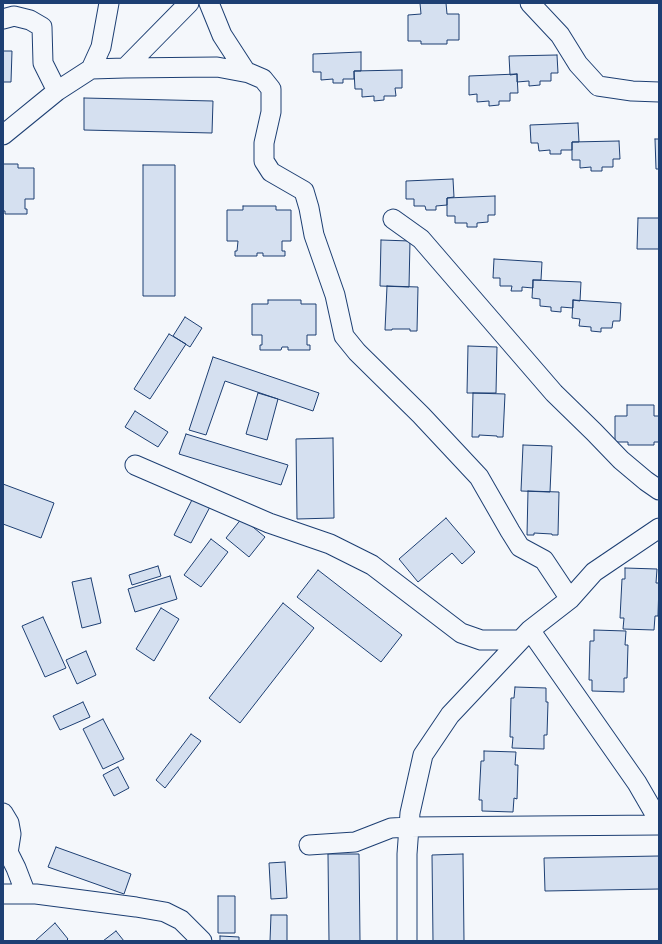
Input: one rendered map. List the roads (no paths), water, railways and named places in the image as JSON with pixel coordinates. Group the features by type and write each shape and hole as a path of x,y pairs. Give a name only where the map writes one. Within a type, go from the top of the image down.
{"street":[{"path":"91,69 100,47 109,3"},
{"path":"126,68 189,3"},
{"path":"209,3 222,35 246,72"},
{"path":"530,3 560,35 578,64 598,86 632,91 659,92"},
{"path":"3,19 14,16 30,20 42,27 43,63 57,91"},
{"path":"3,135 57,91 91,69 217,67 246,72 263,79 271,89 271,112 264,142 264,161 271,172 304,192 309,208 314,235 335,295 344,336 357,352 421,415 479,477 520,547 544,560 570,599"},
{"path":"393,219 421,239 554,393 621,460 659,490"},
{"path":"135,465 269,523 330,544 372,565 461,633 481,640 525,635"},
{"path":"407,941 407,854 410,813 423,755 450,715 525,635 570,599 594,572 659,528"},
{"path":"525,635 637,783 659,821"},
{"path":"3,813 9,823 11,834 6,847 26,894"},
{"path":"309,845 355,842 391,828 659,825"},
{"path":"3,894 36,894 165,912 181,920 202,941"}]}
